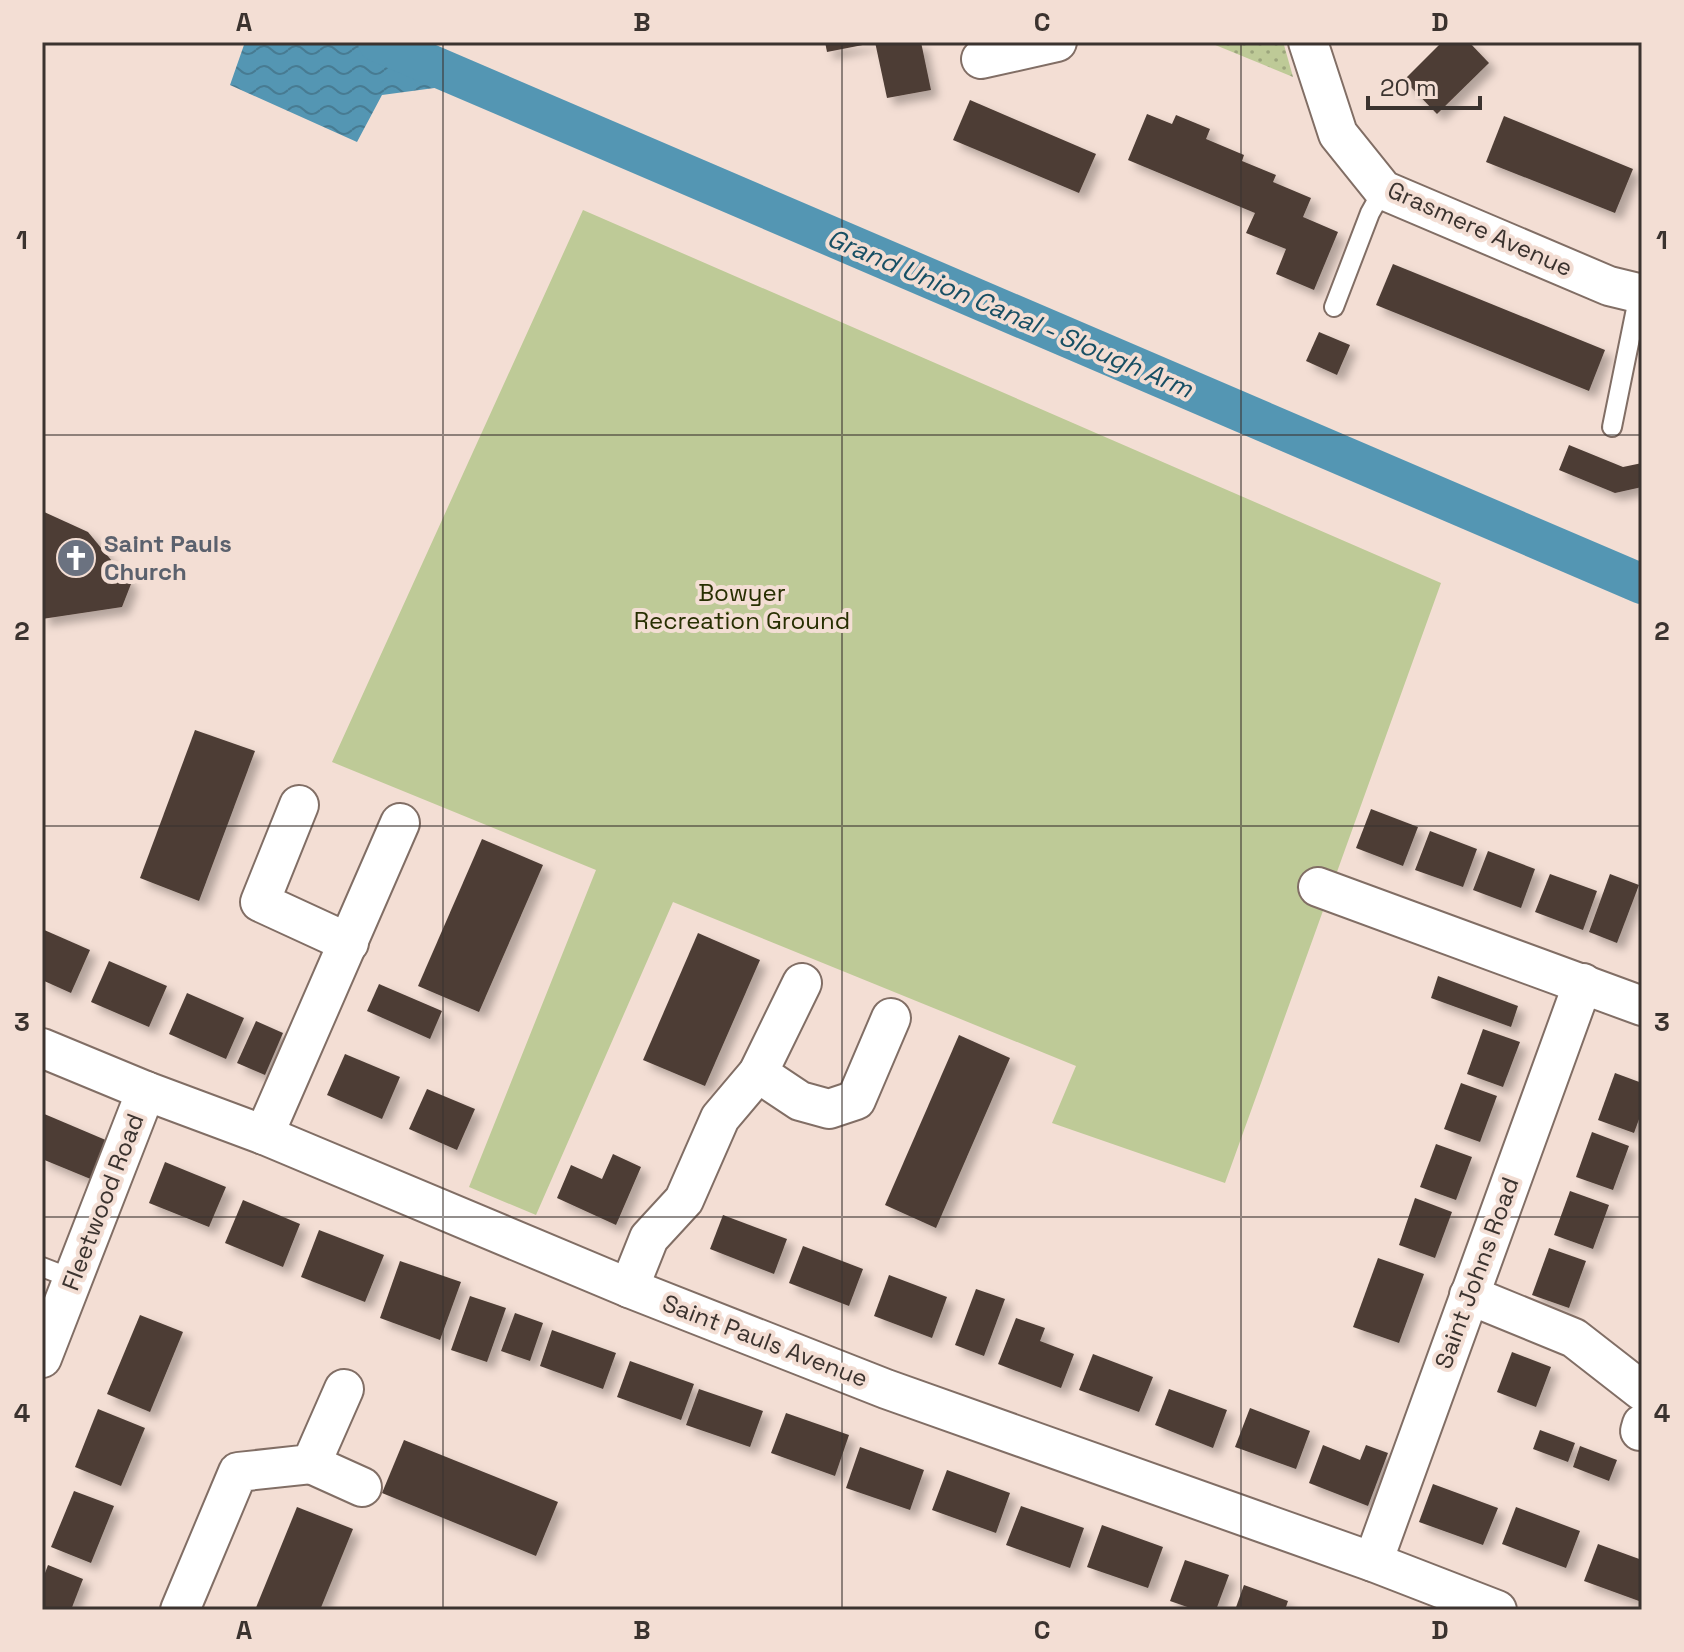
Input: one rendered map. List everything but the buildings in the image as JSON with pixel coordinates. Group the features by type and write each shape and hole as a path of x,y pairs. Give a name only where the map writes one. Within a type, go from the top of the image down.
{"street":[{"name":"Grasmere Avenue","path":"1308,42 1338,134 1383,190 1609,286 1640,294"},
{"path":"981,59 1042,44"},
{"path":"299,805 260,902 349,943"},
{"path":"264,1135 400,823"},
{"path":"1318,887 1642,1006"},
{"path":"629,1288 649,1238 684,1200 720,1118 758,1073 802,983"},
{"name":"Saint Johns Road","path":"1373,1562 1583,983"},
{"path":"758,1073 800,1101 829,1109 856,1100 891,1018"},
{"name":"Saint Pauls Avenue","path":"42,1048 264,1135 629,1288 886,1389 1373,1562 1497,1610"},
{"name":"Fleetwood Road","path":"42,1358 57,1273 146,1091"},
{"path":"1469,1295 1574,1338 1642,1391"},
{"path":"311,1464 344,1389"},
{"path":"180,1610 238,1472 311,1464 362,1487"}],"lane":[{"path":"1334,307 1370,213 1383,190"},
{"path":"1612,427 1640,294"}],"green space":[{"path":"1208,42 1281,42 1293,77"},
{"name":"Bowyer Recreation Ground","path":"583,210 1441,583 1225,1183 1052,1123 1076,1066 673,902 536,1215 469,1187 596,870 332,762"}],"water":[{"path":"245,42 378,42 472,83 382,95 357,142 230,85"}],"waterway":[{"name":"Grand Union Canal - Slough Arm","path":"378,42 1642,584"}],"place":[{"name":"Saint Pauls Church","path":"76,558"}]}
